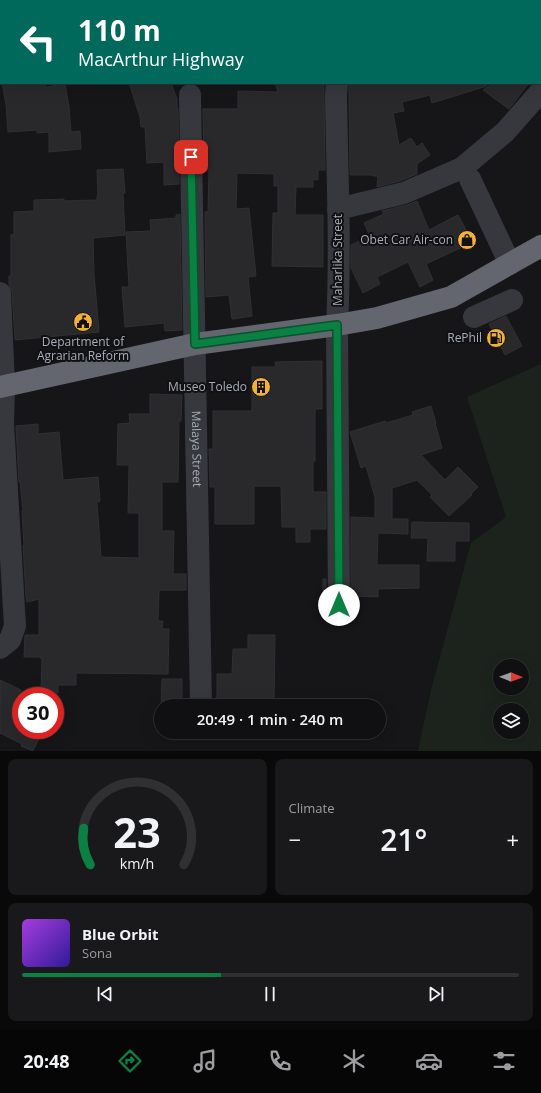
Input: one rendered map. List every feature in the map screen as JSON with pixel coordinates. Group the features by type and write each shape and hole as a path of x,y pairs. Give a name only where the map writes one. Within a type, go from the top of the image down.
{"highway":[{"path":"2,387 195,344 337,325 376,318 451,297 541,246"}],"street":[{"name":"Maharlika Street","path":"337,84 339,605"},
{"path":"338,209 404,194 462,168 505,132 541,91"},
{"name":"Malaya Street","path":"190,95 201,699"},
{"path":"470,179 510,264"},
{"path":"0,293 3,423 15,626 10,640 0,648"},
{"path":"474,317 512,300"}],"shaded area":[{"path":"541,364 541,751 418,751 431,690 471,543 506,517 467,397"}],"building":[{"path":"2,84 45,84 46,87 65,84 71,132 80,131 81,149 49,152 49,132 37,133 37,130 8,132 6,104"},
{"path":"129,84 171,84 177,99 178,108 179,184 164,185 164,162 147,163 145,127 141,127 140,117"},
{"path":"275,84 324,84 325,170 318,170 318,180 313,179 313,187 296,187 295,215 323,215 323,267 272,266 273,213 278,213 278,186 274,186 274,174 237,173 236,209 249,208 256,276 248,277 252,316 232,319 229,295 206,297 205,212 208,212 209,170 204,170 203,109 238,109 238,91 278,92"},
{"path":"349,84 486,84 487,86 432,103 430,95 402,102 404,111 393,113 399,145 411,138 417,147 422,143 430,155 417,164 417,174 400,181 377,187 378,176 350,175"},
{"path":"492,84 528,84 509,109 483,90"},
{"path":"123,169 125,193 123,193 125,235 93,238 94,274 99,332 15,340 12,292 9,285 9,276 11,276 11,235 14,234 14,212 34,211 34,200 97,200 97,170"},
{"path":"417,201 429,230 458,215 473,242 426,264 433,280 420,287 408,262 377,277 380,284 363,293 351,268 351,245 370,236 364,223 384,214 382,211"},
{"path":"180,214 182,330 165,331 164,323 125,327 122,287 129,287 126,232 151,231 150,220 176,218 176,215"},
{"path":"506,316 522,346 505,355 489,324"},
{"path":"322,361 322,409 315,409 315,461 313,461 313,492 326,492 326,529 310,529 310,542 296,542 296,527 282,527 281,486 254,486 254,524 215,524 215,487 210,487 209,449 213,449 213,411 252,411 252,367 276,367 275,362"},
{"path":"150,394 182,395 181,421 179,421 178,482 162,482 162,531 174,531 173,574 186,574 186,590 159,590 158,621 163,621 162,629 169,629 168,674 76,673 76,685 41,687 42,658 24,657 25,635 39,635 39,599 27,602 26,596 23,511 19,482 16,426 38,424 38,434 59,432 63,480 98,477 100,501 97,502 101,557 139,558 139,513 128,513 129,465 117,465 118,424 130,423 129,414 150,414"},
{"path":"431,406 442,448 421,455 445,480 458,467 478,487 471,494 472,495 449,516 430,497 432,495 417,480 392,488 392,519 408,519 408,534 378,533 377,565 419,565 419,588 378,589 378,597 351,596 351,517 375,518 375,497 366,466 361,468 350,432 385,421 386,423 413,415 412,412"},
{"path":"412,522 469,523 469,541 455,541 455,561 427,561 428,538 411,538"},
{"path":"323,579 326,579 326,596 323,596"},
{"path":"248,635 275,635 274,699 217,699 217,674 232,674 233,649 248,649"},
{"path":"162,679 182,679 182,699 161,699"},
{"path":"0,680 15,687 12,687 12,739 0,733"},
{"path":"12,739 39,739 33,751 21,746 22,744"}],"place":[{"name":"Obet Car Air-con","path":"467,240"},
{"name":"Department of Agrarian Reform","path":"83,322"},
{"name":"RePhil","path":"496,338"},
{"name":"Museo Toledo","path":"261,387"}],"route":[{"path":"191,157 195,344 337,325 339,605"}]}
